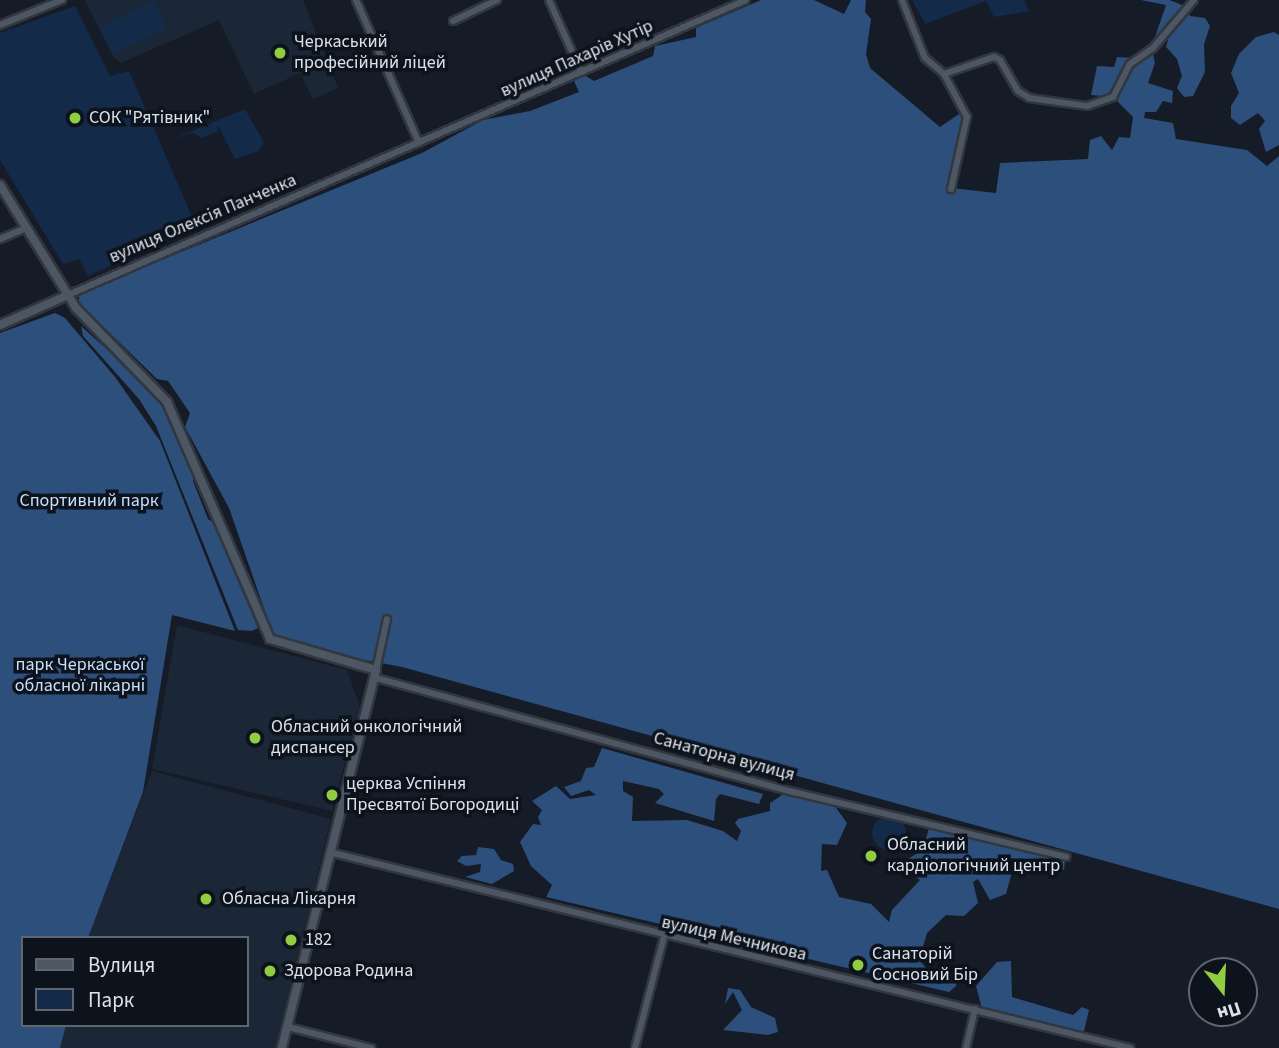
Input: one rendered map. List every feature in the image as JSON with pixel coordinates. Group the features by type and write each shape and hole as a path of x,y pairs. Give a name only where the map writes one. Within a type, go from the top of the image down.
{"street":[{"path":"0,25 62,0"},
{"path":"356,0 419,143"},
{"path":"453,21 497,0"},
{"path":"549,0 581,72"},
{"path":"902,0 925,58 944,75 967,117 951,189"},
{"path":"944,75 994,57 1000,60 1017,91 1029,99 1087,106 1103,104 1112,97 1130,64 1153,48 1194,0"},
{"name":"вулиця Пахарів Хутір","path":"419,143 742,1"},
{"name":"вулиця Олексія Панченка","path":"0,325 419,143"},
{"path":"0,185 68,295"},
{"path":"0,239 26,228"},
{"name":"Санаторна вулиця","path":"68,295 80,314 167,402 257,615 275,644 793,792 1066,857"},
{"path":"282,1048 333,853 387,619"},
{"name":"вулиця Мечникова","path":"333,853 664,937 1130,1048"},
{"path":"635,1048 664,937"},
{"path":"966,1048 975,1009"},
{"path":"288,1027 372,1048"}],"shaded area":[{"name":"Черкаський професійний ліцей","path":"85,0 303,0 338,88 313,99 300,73 254,94 219,20 121,63 114,58"},
{"name":"Обласний онкологічний диспансер","path":"177,625 347,670 360,707 332,811 152,769"},
{"name":"Обласна Лікарня","path":"152,771 331,819 275,1048 60,1048 65,1027 248,1027 248,936 89,936"}],"green space":[{"path":"761,0 814,0 844,14 851,0 866,0 865,12 871,19 866,54 870,68 940,127 962,112 967,117 952,188 996,193 1000,163 1088,159 1090,140 1101,136 1112,150 1119,137 1130,138 1133,117 1113,97 1091,95 1097,66 1114,67 1117,57 1133,58 1151,45 1155,63 1148,83 1173,91 1172,103 1163,101 1156,112 1145,112 1144,118 1173,123 1176,139 1247,150 1267,166 1279,156 1279,909 402,667 276,643 229,508 185,427 190,413 168,381 157,379 79,303 79,294 422,153 483,120 530,111 579,92 574,81 584,75 594,81 653,56 655,46 696,37 696,28"},
{"path":"912,0 1024,0 1029,11 994,17 986,1 925,24"},
{"path":"1141,0 1169,0 1185,6 1190,16 1205,18 1210,26 1204,44 1205,72 1193,96 1184,97 1177,88 1182,76 1177,59 1166,47 1168,40 1155,37 1166,5"},
{"path":"154,1 167,29 113,54 100,26"},
{"name":"СОК \"Рятівник\"","path":"75,6 110,76 129,71 196,226 88,276 79,259 63,264 0,160 0,33"},
{"path":"1274,32 1279,35 1279,145 1266,152 1259,129 1265,121 1258,113 1240,125 1231,118 1231,106 1239,93 1231,73 1239,54 1256,37"},
{"path":"245,109 264,143 258,151 235,159 218,125 217,132 202,138 193,133 173,139"},
{"path":"55,313 65,318 115,377 160,441 235,631 172,615 143,792 89,936 21,936 21,1027 65,1027 60,1048 0,1048 0,333"},
{"path":"81,326 154,392 170,418 195,474 193,481 208,519 214,523 258,628 252,631 238,630 156,426 139,399 83,336"},
{"path":"602,748 763,794 759,804 720,794 716,799 714,821 655,803 664,794 659,789 623,781 623,791 633,797 632,821 687,820 723,831 737,841 741,831 735,823 738,819 770,811 770,803 785,793 834,805 847,823 837,845 822,844 821,871 827,870 839,897 871,904 889,922 892,910 920,880 901,866 904,861 920,852 940,849 926,839 929,828 1065,860 1064,870 1015,861 1006,894 990,900 978,879 973,882 978,903 964,916 946,915 927,933 919,960 933,976 957,973 956,986 949,992 546,897 552,885 531,866 520,842 533,824 541,825 538,817 542,810 532,801 556,786 570,799 596,795 589,790 571,796 564,787 581,781 586,768 594,767"},
{"path":"889,816 901,821 906,833 901,845 889,850 877,845 872,833 877,821"},
{"path":"478,847 494,849 501,860 513,864 514,871 492,884 465,877 480,872 481,864 466,866 457,861 462,856 476,855"},
{"path":"1011,961 1012,997 1073,1015 1082,1007 1089,1010 1083,1035 982,1009 976,986 997,962"},
{"path":"728,988 740,990 751,1007 775,1018 778,1032 768,1035 723,1030 742,1010 733,992 725,1004"}],"place":[{"name":"Черкаський професійний ліцей","path":"280,53"},
{"name":"СОК \"Рятівник\"","path":"75,118"},
{"name":"Обласний онкологічний диспансер","path":"255,738"},
{"name":"церква Успіння Пресвятої Богородиці","path":"332,795"},
{"name":"Обласний кардіологічний центр","path":"871,856"},
{"name":"Обласна Лікарня","path":"206,899"},
{"name":"182","path":"291,940"},
{"name":"Санаторій Сосновий Бір","path":"858,965"},
{"name":"Здорова Родина","path":"270,971"}],"park label":[{"name":"Спортивний парк","path":"89,501"},
{"name":"парк Черкаської обласної лікарні","path":"80,676"}]}
